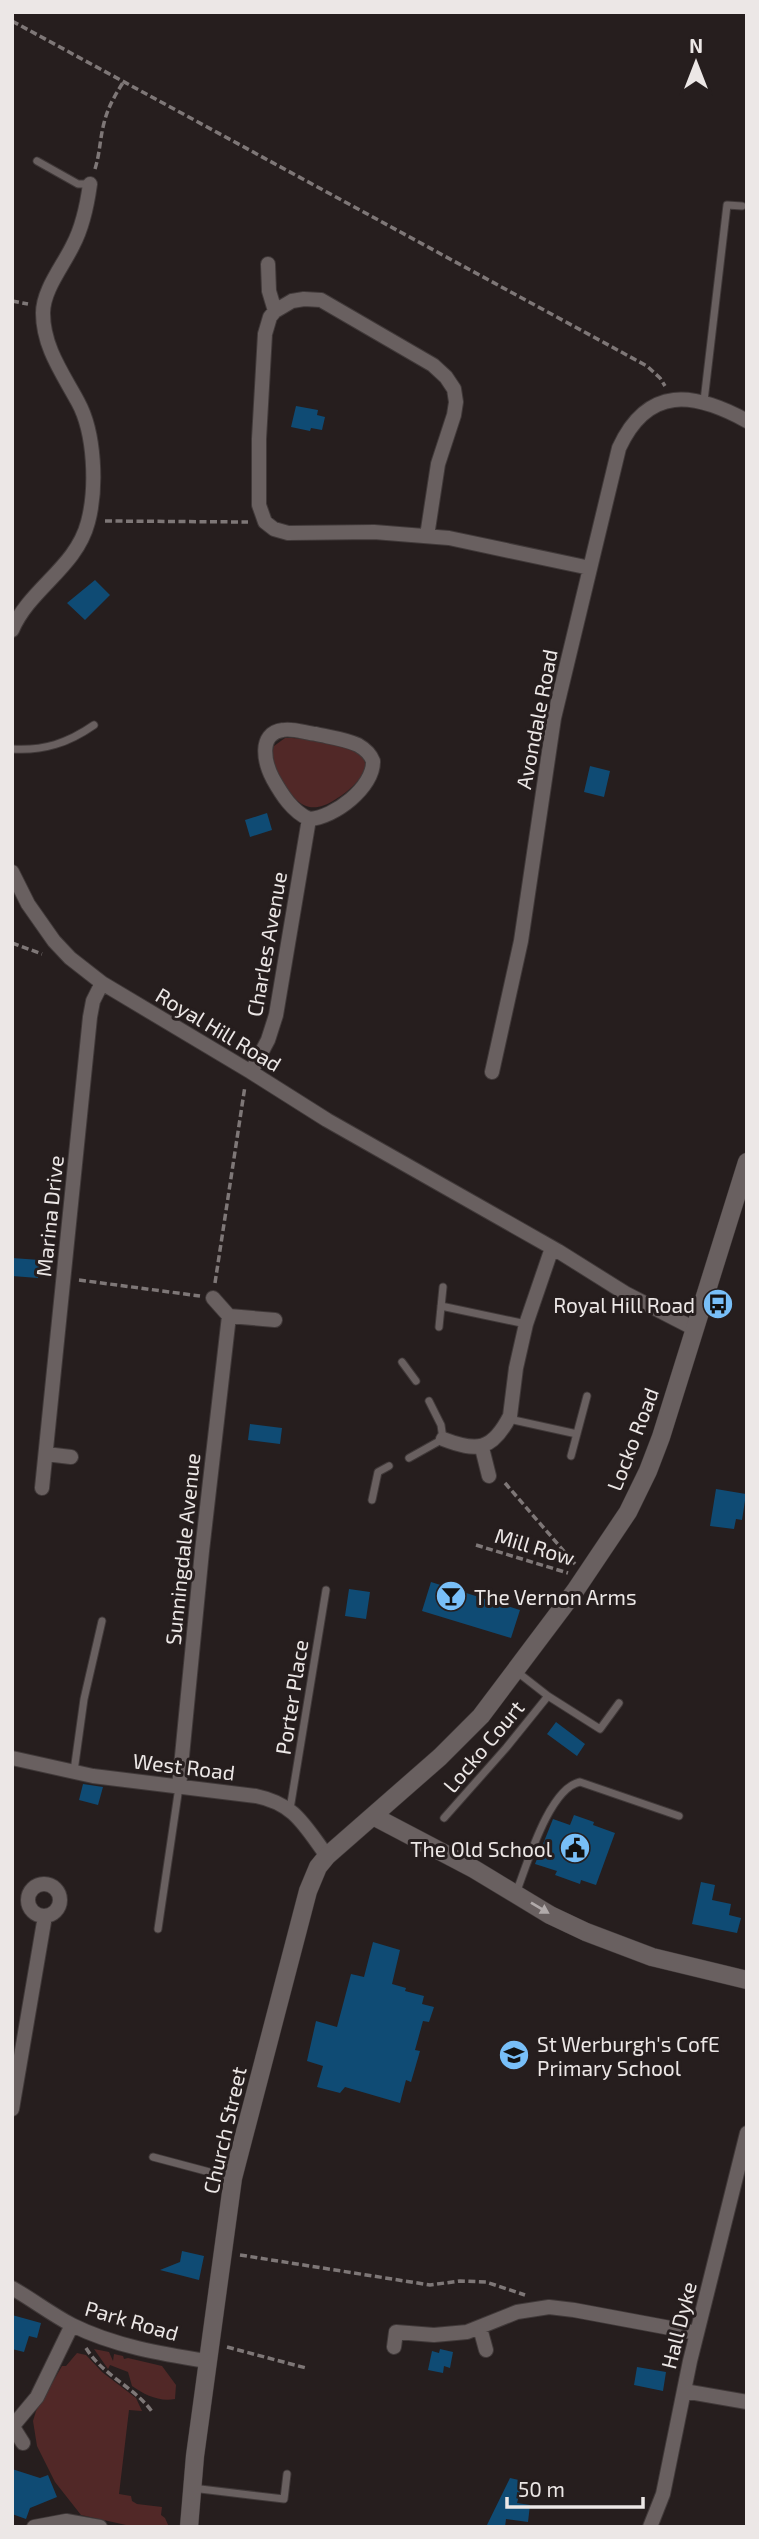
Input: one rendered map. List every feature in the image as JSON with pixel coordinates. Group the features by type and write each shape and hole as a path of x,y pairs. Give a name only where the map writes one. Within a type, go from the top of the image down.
{"street":[{"path":"12,630 32,596 71,557 89,520 92,465 90,433 77,400 55,361 43,312 48,293 90,220 90,184"},
{"path":"268,264 269,291 275,310"},
{"path":"427,536 429,509 440,455 456,408 454,390 446,377 422,358 321,300 292,301 275,310 265,334 259,439 259,505 265,523 274,529 296,534 374,532 478,543 590,568"},
{"path":"670,401 704,401 747,421"},
{"name":"Avondale Road","path":"492,1072 522,941 554,718 616,458 623,439 640,416 655,406 670,401"},
{"path":"279,730 291,730 355,744 367,751 373,761 372,772 360,791 327,815 309,819 297,812 286,800 266,763 264,748 279,730"},
{"name":"Charles Avenue","path":"251,1072 268,1040 275,1015 309,819"},
{"name":"Royal Hill Road","path":"12,872 28,904 54,941 102,984 327,1120 552,1248 625,1293 695,1329"},
{"name":"Marina Drive","path":"42,1488 91,1008 102,984"},
{"name":"Locko Road","path":"373,1816 481,1716 623,1521 639,1492 661,1437 747,1162"},
{"path":"443,1439 458,1445 482,1448 491,1443 508,1419 526,1324 552,1248"},
{"path":"213,1298 229,1316 275,1320"},
{"name":"Sunningdale Avenue","path":"179,1787 229,1316"},
{"path":"482,1448 489,1476"},
{"path":"46,1454 71,1457"},
{"name":"West Road","path":"12,1758 74,1772 277,1801 290,1810 327,1856"},
{"path":"373,1816 474,1869 566,1923 631,1951 747,1980"},
{"name":"Church Street","path":"189,2527 191,2488 233,2178 308,1891 318,1867 327,1856 373,1816"},
{"path":"12,2109 45,1916"},
{"name":"Hall Dyke","path":"650,2527 663,2494 697,2333 747,2133"},
{"name":"Park Road","path":"12,2288 74,2326 150,2351 209,2352"},
{"path":"394,2347 396,2332 446,2335 480,2328 517,2312 549,2307 697,2333"},
{"path":"23,2443 13,2427 37,2397 74,2326"},
{"path":"480,2328 486,2350"},
{"path":"684,2391 747,2402"},
{"path":"34,2527 66,2521 100,2527"}],"lane":[{"path":"37,161 78,184 90,184"},
{"path":"704,401 727,205 742,206"},
{"path":"12,749 33,750 64,743 94,725"},
{"path":"439,1327 443,1287"},
{"path":"441,1306 526,1324"},
{"path":"402,1362 416,1381"},
{"path":"571,1456 587,1396"},
{"path":"409,1458 443,1439 441,1425 429,1401"},
{"path":"508,1419 577,1434"},
{"path":"372,1500 378,1472 388,1466"},
{"name":"Porter Place","path":"290,1810 326,1590"},
{"path":"74,1772 84,1699 102,1621"},
{"name":"Locko Court","path":"515,1671 600,1729 619,1703"},
{"name":"Locko Court","path":"444,1818 548,1696"},
{"path":"516,1894 551,1811 562,1791 574,1783 580,1782 678,1816"},
{"path":"158,1929 179,1787"},
{"path":"153,2157 233,2178"},
{"path":"191,2488 284,2499 287,2474"}],"path":[{"path":"12,21 647,366 660,378 670,401"},
{"path":"90,184 99,154 103,125 111,101 124,81"},
{"path":"89,520 265,523"},
{"path":"64,1278 213,1298 245,1084 251,1072"},
{"path":"505,1483 574,1563 583,1578"},
{"name":"Mill Row","path":"477,1545 583,1578"},
{"path":"224,2252 429,2285 460,2281 486,2282 529,2296"},
{"path":"74,2326 94,2359 143,2400 153,2413"},
{"path":"209,2352 306,2368"}],"shaded area":[{"path":"285,738 345,746 362,755 366,768 345,793 326,805 310,807 296,800 291,794 273,762 274,746"},
{"path":"94,2349 109,2352 113,2361 114,2354 123,2356 124,2359 162,2366 176,2385 175,2399 158,2399 132,2386 128,2372 110,2365 108,2369"},
{"path":"77,2353 86,2355 102,2372 136,2398 142,2411 129,2410 119,2494 131,2496 132,2501 137,2504 162,2507 161,2515 169,2527 135,2527 81,2515 55,2482 37,2446 33,2421 62,2366 66,2366"}],"building":[{"path":"296,406 318,410 317,415 325,417 322,430 311,428 310,431 291,427"},
{"path":"95,580 110,595 85,620 67,603"},
{"path":"590,766 610,771 604,797 584,792"},
{"path":"267,813 272,830 250,837 245,820"},
{"path":"12,1258 40,1260 38,1278 12,1276"},
{"path":"250,1424 282,1428 280,1444 248,1440"},
{"path":"716,1489 746,1494 742,1520 736,1519 734,1529 710,1526"},
{"name":"The Vernon Arms","path":"431,1582 520,1610 511,1638 422,1611"},
{"path":"349,1589 370,1592 366,1619 345,1616"},
{"path":"556,1722 585,1744 577,1756 547,1734"},
{"path":"83,1784 103,1787 98,1805 79,1800"},
{"name":"The Old School","path":"574,1815 615,1833 596,1885 581,1880 580,1884 555,1875 557,1871 535,1864 553,1819 570,1825"},
{"path":"701,1882 715,1885 712,1900 731,1904 729,1915 741,1918 737,1933 692,1924"},
{"path":"373,1942 400,1950 392,1984 424,1996 422,2004 434,2007 429,2022 423,2021 415,2050 420,2051 411,2082 406,2080 400,2103 345,2087 340,2093 317,2087 323,2066 307,2061 316,2021 337,2027 351,1974 364,1977"},
{"path":"182,2251 204,2256 199,2280 160,2270 180,2262"},
{"path":"12,2315 41,2323 37,2338 29,2336 24,2352 12,2349"},
{"path":"440,2349 453,2352 450,2368 444,2366 443,2373 428,2370 432,2351 439,2353"},
{"path":"637,2367 666,2372 663,2391 634,2385"},
{"path":"12,2469 40,2478 48,2475 57,2497 30,2508 26,2519 12,2514"},
{"path":"510,2478 523,2481 517,2503 530,2505 528,2522 506,2519 505,2527 486,2527"}],"place":[{"name":"Royal Hill Road","path":"718,1304"},
{"name":"The Vernon Arms","path":"451,1596"},
{"name":"The Old School","path":"575,1848"},
{"name":"St Werburgh's CofE Primary School","path":"514,2055"}]}
